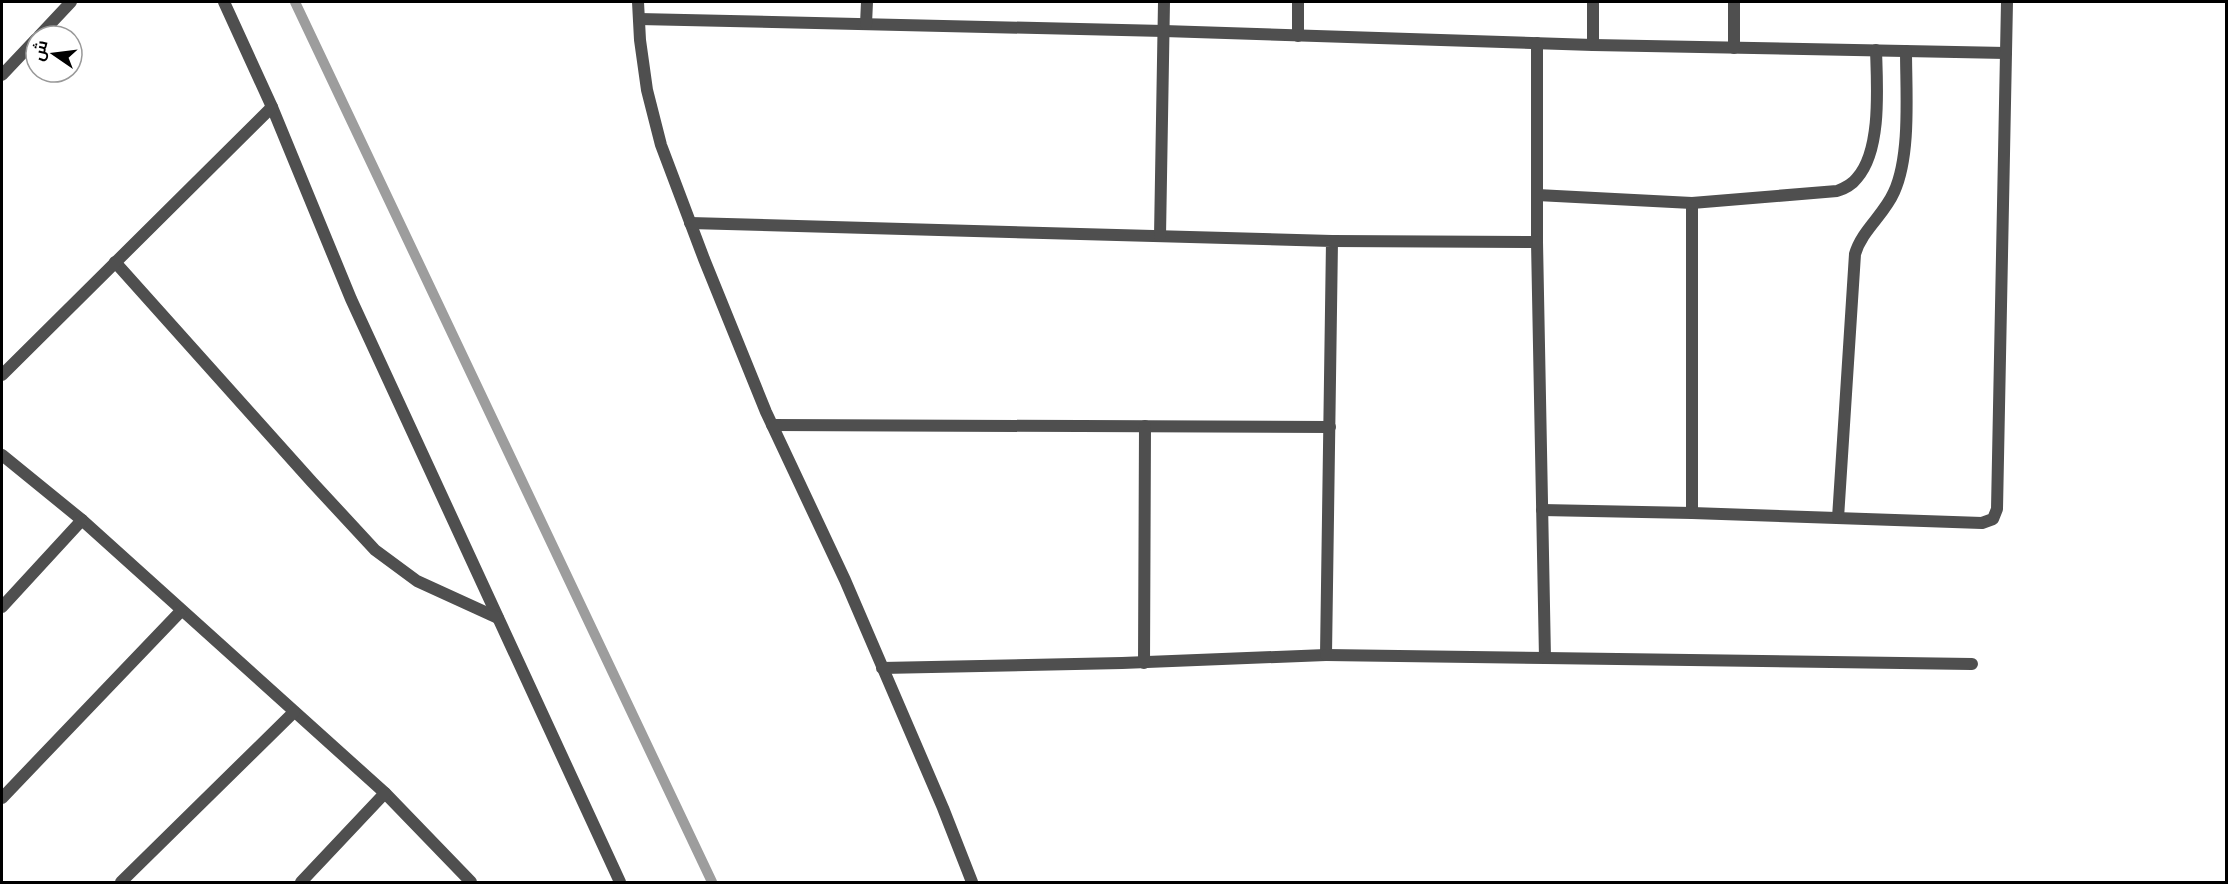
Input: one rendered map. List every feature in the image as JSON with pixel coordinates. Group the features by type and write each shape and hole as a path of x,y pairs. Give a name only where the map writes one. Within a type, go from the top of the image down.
{"street":[{"path":"50,24 71,2"},
{"path":"224,2 272,107 351,299 620,882"},
{"path":"638,2 647,90 661,145 690,223 772,425 845,580 943,808 972,882"},
{"path":"866,24 867,2"},
{"path":"1160,236 1164,2"},
{"path":"1298,2 1298,36"},
{"path":"1593,2 1593,45"},
{"path":"1734,2 1734,48"},
{"path":"1542,510 1982,523 1993,519 1996,515 2007,2"},
{"path":"639,19 1164,31 1593,45 2006,53"},
{"path":"1537,43 1536,242 1545,658"},
{"path":"1537,195 1692,203 1838,191 1858,178 1867,160 1874,136 1878,94 1876,50"},
{"path":"2,75 24,51"},
{"path":"1838,518 1854,254 1861,237 1893,196 1901,173 1904,155 1906,51"},
{"path":"2,375 272,107"},
{"path":"1692,203 1692,513"},
{"path":"690,223 1332,241 1536,242"},
{"path":"1326,655 1332,241"},
{"path":"115,262 375,550 417,581 498,618"},
{"path":"772,425 1330,427"},
{"path":"1144,663 1145,426"},
{"path":"2,455 82,520 385,793 471,882"},
{"path":"2,607 82,520"},
{"path":"2,798 181,611"},
{"path":"882,668 1144,663 1326,655 1972,664"},
{"path":"121,882 294,712"},
{"path":"301,882 385,793"}],"waterway":[{"path":"295,2 712,882"}]}
